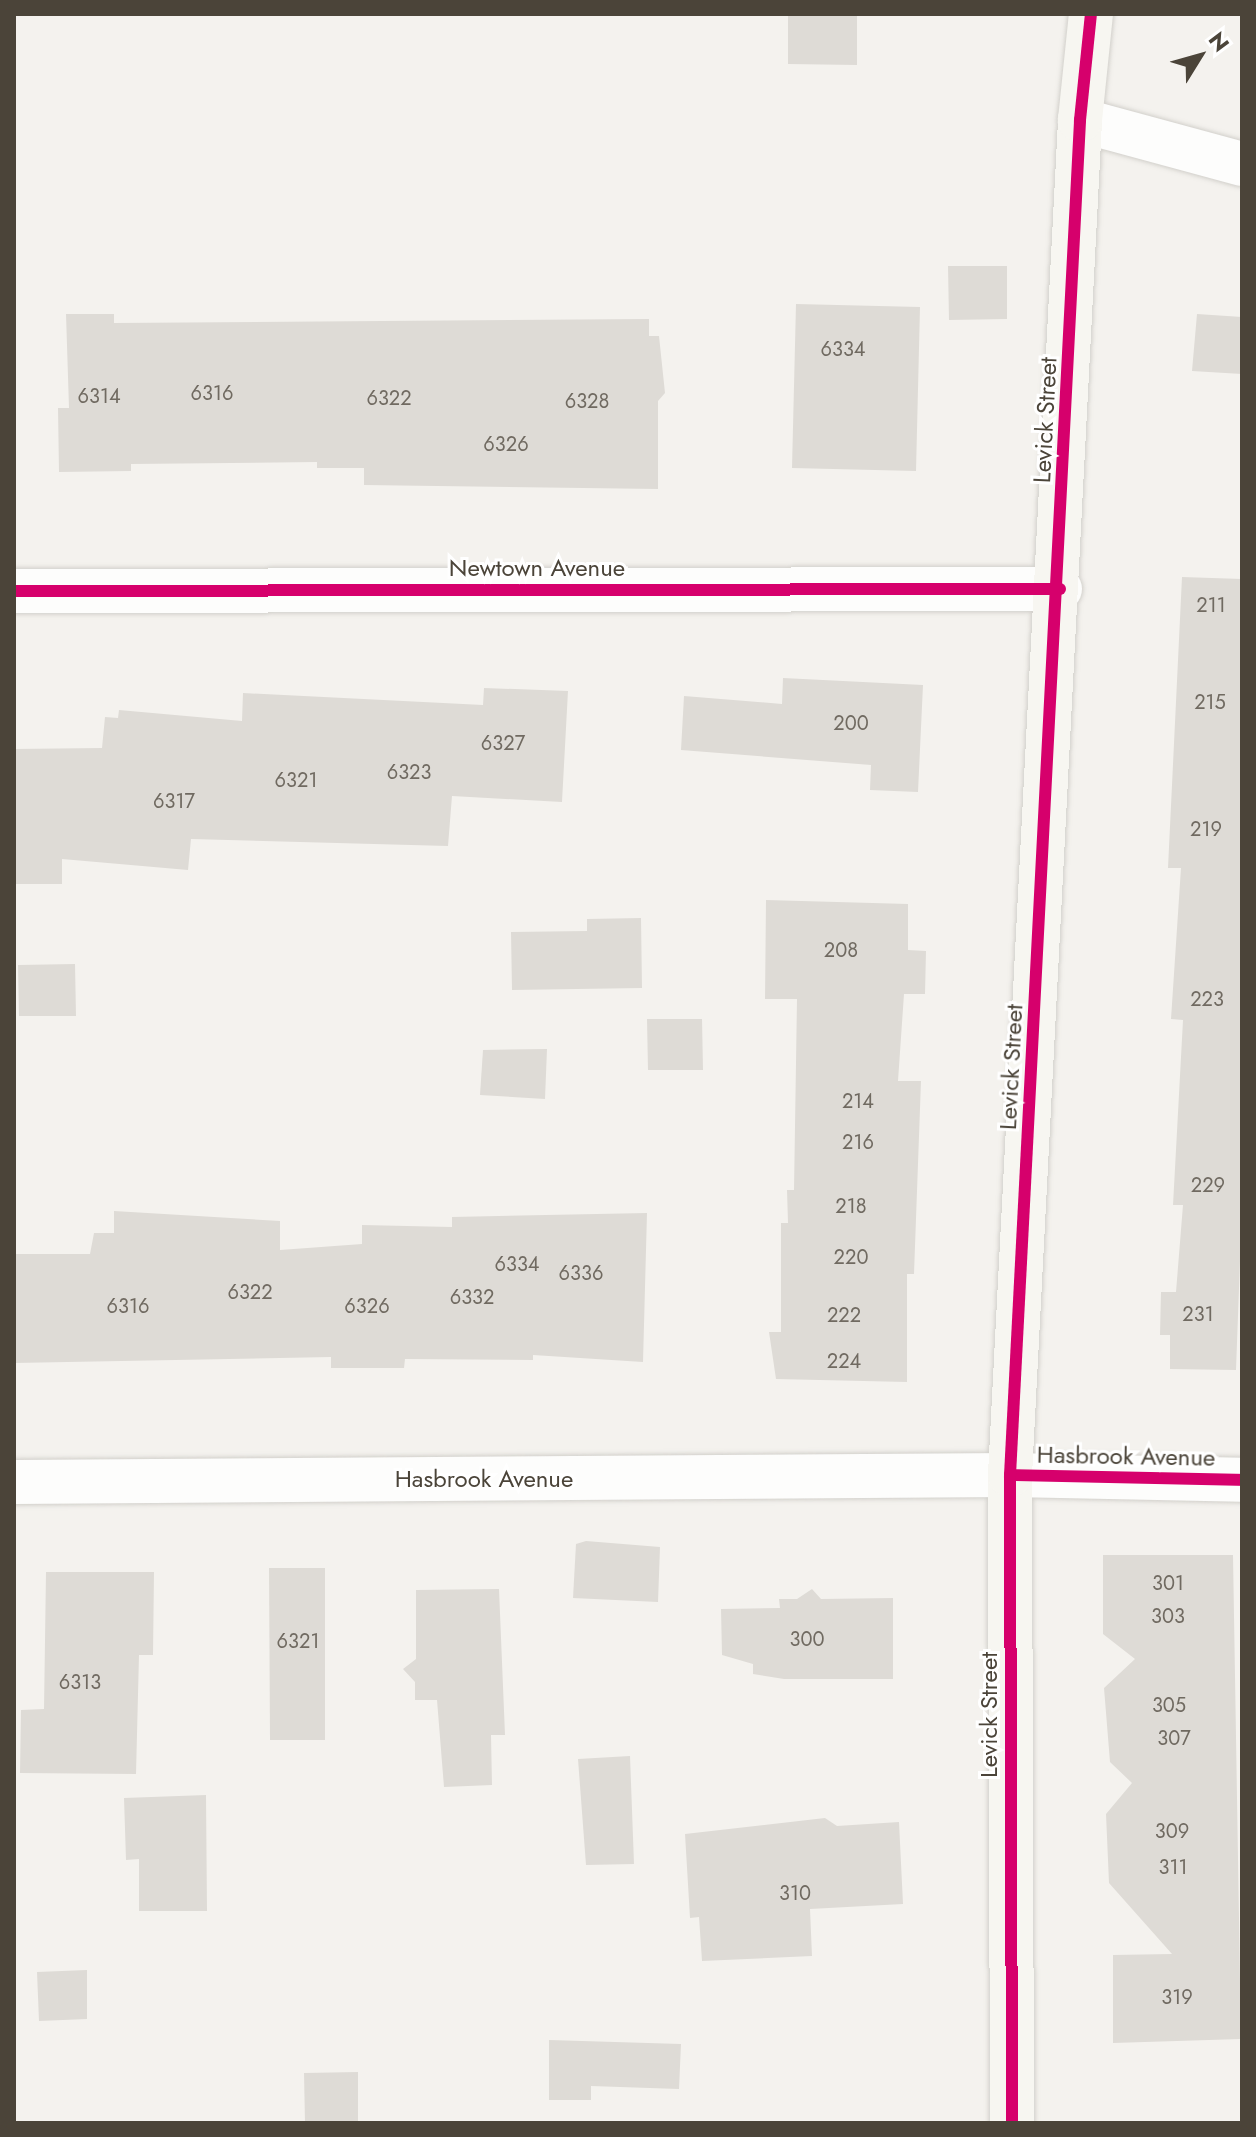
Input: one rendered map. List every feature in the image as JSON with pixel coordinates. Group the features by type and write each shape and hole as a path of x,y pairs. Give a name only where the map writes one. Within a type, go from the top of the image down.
{"street":[{"name":"Levick Street","path":"1012,2123 1010,1475 1060,589 1080,120 1091,14"},
{"path":"1080,120 1242,164"},
{"name":"Newtown Avenue","path":"14,591 1060,589"},
{"name":"Hasbrook Avenue","path":"14,1482 1010,1475 1242,1480"}],"building":[{"path":"788,14 857,14 857,65 788,64"},
{"path":"948,266 1007,266 1007,319 949,320"},
{"path":"796,304 920,307 916,471 792,468"},
{"path":"66,314 114,314 114,323 649,319 649,336 659,336 665,393 658,401 658,489 364,485 364,468 317,468 317,462 131,464 131,471 59,472 58,408 69,408"},
{"path":"1197,314 1242,317 1242,374 1192,371"},
{"path":"1182,577 1242,579 1242,1207 1236,1370 1170,1369 1170,1335 1160,1335 1161,1292 1176,1292 1183,1205 1173,1205 1183,1020 1171,1019 1181,868 1168,868"},
{"path":"783,678 923,685 918,792 870,790 871,765 681,750 684,696 782,704"},
{"path":"484,688 568,691 562,802 452,796 448,846 191,839 188,870 62,859 62,884 14,884 14,749 102,748 105,717 118,718 119,710 242,721 243,693 483,705"},
{"path":"766,900 908,904 908,950 926,951 925,994 904,994 898,1081 921,1081 914,1274 907,1274 907,1382 776,1379 769,1332 781,1332 781,1223 788,1223 787,1190 794,1190 797,999 765,999"},
{"path":"641,918 642,988 512,990 511,932 587,931 587,919"},
{"path":"75,964 76,1016 19,1016 18,965"},
{"path":"647,1019 702,1019 703,1070 648,1070"},
{"path":"547,1049 545,1099 480,1095 483,1050"},
{"path":"114,1211 280,1221 280,1250 362,1244 362,1225 452,1227 452,1217 647,1213 643,1362 533,1355 533,1360 405,1359 404,1368 331,1368 331,1357 14,1363 14,1254 90,1254 94,1233 114,1233"},
{"path":"586,1541 660,1547 658,1602 573,1598 576,1544"},
{"path":"1103,1555 1233,1555 1241,2039 1113,2043 1113,1955 1172,1954 1109,1883 1106,1814 1132,1783 1110,1762 1104,1688 1135,1659 1103,1634"},
{"path":"269,1568 325,1568 325,1740 270,1740"},
{"path":"46,1572 154,1572 153,1655 139,1655 136,1774 20,1773 21,1710 44,1709"},
{"path":"499,1589 505,1735 491,1735 492,1785 444,1787 437,1700 415,1700 415,1682 403,1669 416,1659 416,1590"},
{"path":"812,1589 821,1599 893,1598 893,1679 784,1679 753,1674 753,1664 722,1655 721,1609 780,1608 779,1599 797,1599"},
{"path":"630,1756 634,1864 586,1865 578,1759"},
{"path":"206,1795 207,1911 139,1911 139,1859 126,1860 124,1798"},
{"path":"825,1818 837,1826 899,1822 903,1904 810,1909 812,1956 702,1961 699,1917 690,1918 685,1834"},
{"path":"87,1970 87,2019 39,2021 37,1972"},
{"path":"549,2040 681,2044 679,2089 591,2086 591,2100 549,2100"},
{"path":"358,2072 358,2123 305,2123 304,2073"}],"cycle path":[{"path":"1012,2123 1010,1475 1080,120 1091,14"},
{"path":"14,591 1060,589"},
{"path":"1010,1475 1242,1480"}]}
